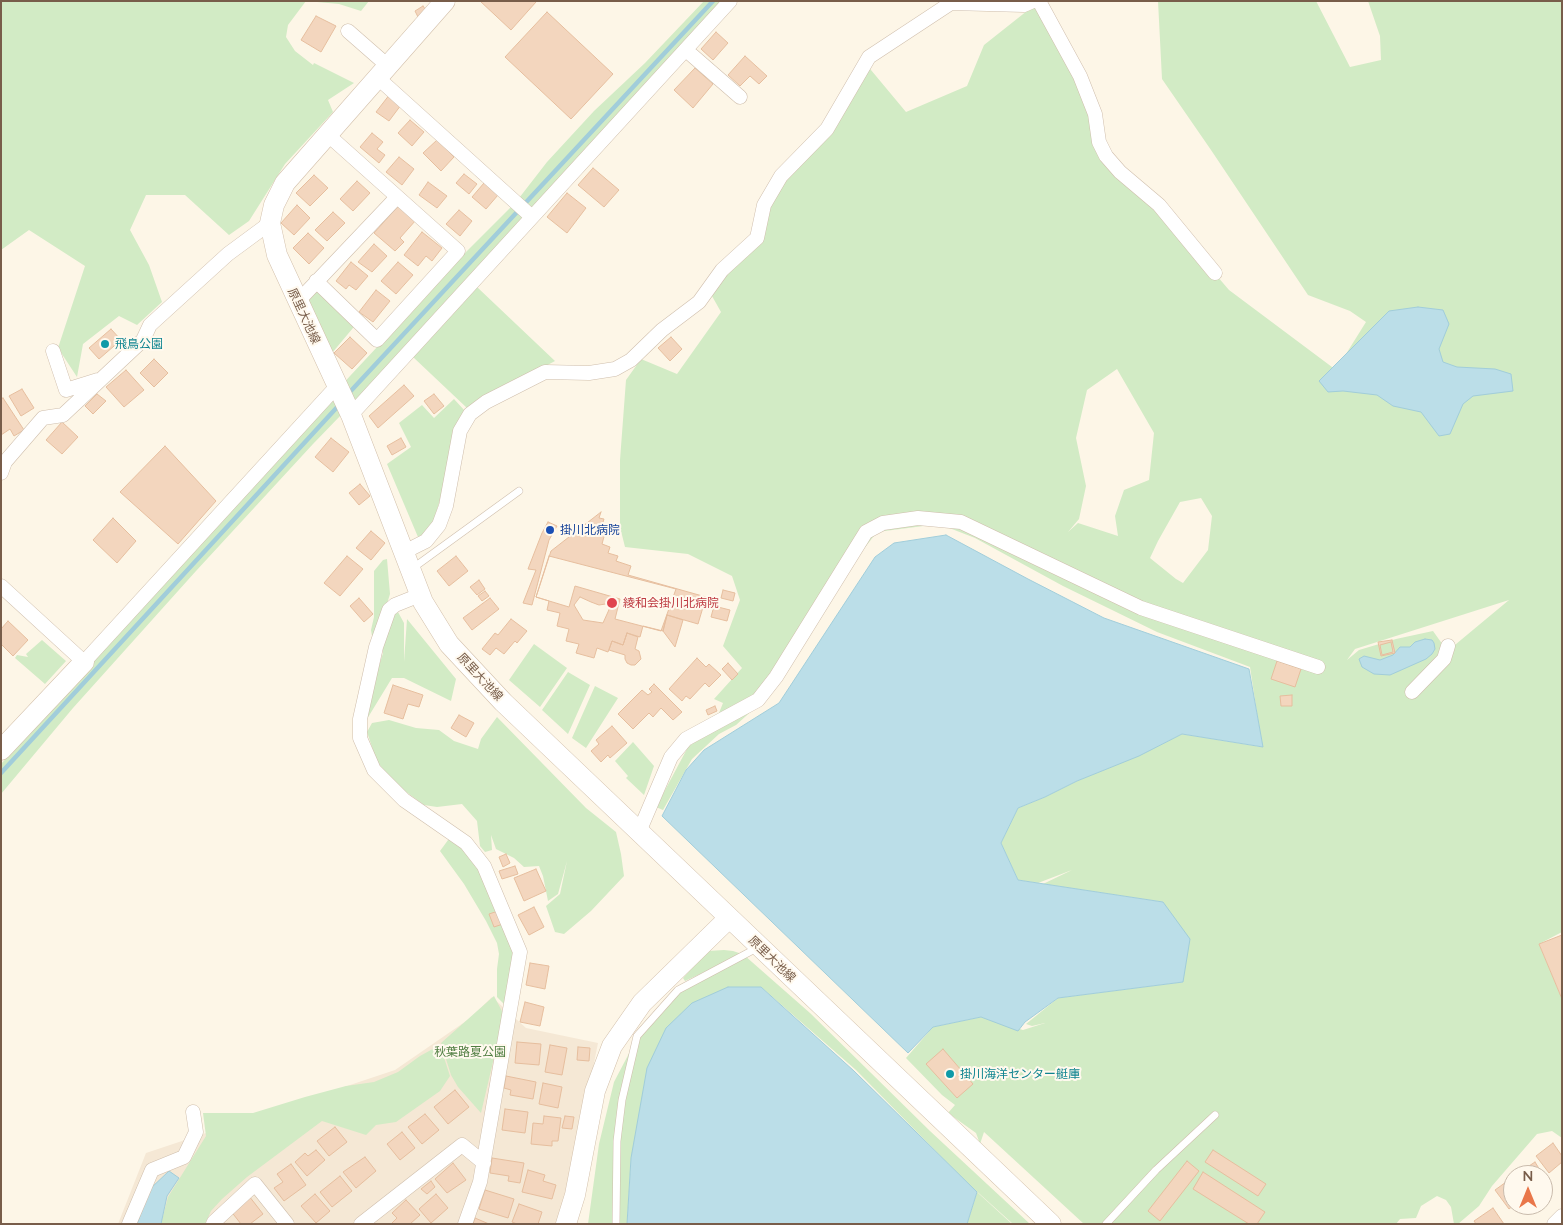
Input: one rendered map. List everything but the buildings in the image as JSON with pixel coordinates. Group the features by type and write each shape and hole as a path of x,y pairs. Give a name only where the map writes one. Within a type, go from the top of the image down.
{"main road":[{"name":"原里大池線","path":"445,1 285,183 274,205 270,223 277,255 350,414 420,595 449,644 503,702 1051,1224"},
{"path":"1,750 84,662"},
{"path":"566,1224 575,1195 595,1091 612,1046 642,1003 728,918"}],"street":[{"path":"350,414 730,1"},
{"path":"408,561 439,526 446,506 460,431 470,414 486,402 545,372 589,374 615,369 631,360 662,330 699,302 722,270 757,238 764,205 781,176 829,127 870,57 951,3 1024,5 1033,1"},
{"path":"1039,1 1080,76 1095,114 1099,142 1106,156 1120,172 1159,205 1215,273"},
{"path":"348,31 383,72 531,216"},
{"path":"686,50 740,97"},
{"path":"316,281 377,340 458,251 327,134"},
{"path":"297,300 397,197"},
{"path":"1,473 5,462 43,418 64,415 143,340 150,325 228,254 270,223"},
{"path":"53,351 66,390 102,379"},
{"path":"1,586 84,662 338,389"},
{"path":"639,832 671,757 686,739 758,700 776,677 866,532 883,523 918,518 961,522 1141,608 1318,667"},
{"path":"420,595 395,605 389,610 376,647 360,719 360,738 374,770 404,800 466,843 484,866 520,952 484,1163 480,1182 465,1224"},
{"path":"1412,692 1444,659 1448,646"},
{"path":"129,1224 152,1170 184,1157 196,1132 193,1112"},
{"path":"361,1224 462,1146 484,1163"},
{"path":"213,1224 255,1184 287,1224"},
{"path":"1554,1224 1562,1216"}],"lane":[{"path":"408,561 520,491"},
{"path":"616,1224 618,1132 622,1100 637,1036 678,990 759,947"},
{"path":"1106,1224 1156,1170 1215,1115"}],"shaded area":[{"path":"492,997 526,1028 598,1043 564,1212 557,1224 118,1224 146,1153 395,1070 469,1019"}],"green space":[{"path":"1,1 306,1 288,25 286,37 295,51 313,65 314,63 354,83 328,100 333,112 285,164 249,221 229,235 185,195 146,195 130,230 149,265 162,302 137,325 119,316 83,344 77,377 58,348 85,266 29,230 1,250"},
{"path":"306,1 369,1 361,11 339,4"},
{"path":"704,1 724,1 196,571 73,708 1,794 1,764 350,376 463,255 516,202 547,162 594,111 645,63"},
{"path":"1158,1 1316,1 1350,67 1381,60 1380,36 1368,1 1562,1 1562,932 1539,944 1562,999 1562,1138 1552,1131 1537,1134 1510,1165 1503,1165 1503,1173 1479,1206 1458,1224 1454,1224 1451,1207 1446,1200 1437,1196 1421,1206 1416,1218 1400,1219 1396,1224 1084,1224 984,1132 980,1144 976,1133 948,1113 955,1105 942,1095 906,1058 933,1027 981,1017 1023,1030 1045,1023 1032,1026 1026,1024 1058,998 1183,982 1163,902 1043,884 1072,870 1038,883 1018,880 1001,843 1018,808 1148,751 1182,734 1262,747 1250,667 1157,632 1063,586 975,538 939,524 877,532 863,550 766,698 736,725 719,734 692,759 663,810 656,807 688,747 709,731 703,722 719,713 723,703 714,699 742,668 723,646 740,600 732,576 688,554 625,547 620,527 620,460 626,380 641,359 677,374 721,312 708,289 758,235 764,205 829,127 866,64 906,112 967,86 984,45 1037,3 1071,62 1098,137 1229,290 1336,370 1366,322 1350,311 1308,295 1162,79","holes":["1117,369 1154,433 1149,480 1124,490 1115,516 1118,536 1078,523 1068,532 1079,519 1086,486 1076,438 1087,390","1201,498 1212,516 1208,550 1183,583 1150,558 1180,502","1509,600 1438,659 1443,645 1433,631 1359,650 1347,660 1355,649"]},
{"path":"316,281 358,322 332,353 303,296"},
{"path":"477,287 555,361 467,408 413,357"},
{"path":"454,399 465,411 433,524 429,531 418,537 387,464 411,447 399,423 422,405 434,418"},
{"path":"387,559 390,594 373,642 371,630 374,617 374,571 383,560"},
{"path":"398,612 404,623 404,662 407,619 456,679 451,701 404,678 392,678 367,719 368,701 383,653 382,648 390,618"},
{"path":"42,640 66,661 45,684 15,658 17,655 28,657 26,654"},
{"path":"534,644 567,668 540,707 509,680"},
{"path":"568,672 590,685 568,734 542,710"},
{"path":"595,686 618,698 586,748 572,738"},
{"path":"497,717 586,808 616,832 624,876 591,911 564,934 555,932 546,906 560,894 567,861 558,894 548,901 539,866 524,867 514,858 496,849 491,835 492,850 485,852 480,846 477,821 462,804 437,807 424,805 398,786 377,762 367,732 372,723 389,720 416,728 439,730 454,741 478,749 481,739"},
{"path":"633,742 654,766 644,795 626,778 628,776 615,761"},
{"path":"451,836 482,867 516,952 506,1006 497,997 499,954 497,943 464,884 440,851"},
{"path":"708,951 733,951 741,955 685,981 683,978"},
{"path":"744,955 810,1013 930,1131 1030,1224 1013,1224 962,1178 856,1070 761,987 631,1158 627,1224 588,1224 599,1144 614,1082 636,1040 676,992"},
{"name":"秋葉路夏公園","path":"494,996 504,1015 481,1113 458,1087 451,1075 441,1043"},
{"path":"440,1045 450,1076 440,1091 396,1122 376,1125 366,1135 322,1121 247,1177 222,1199 211,1211 205,1224 161,1224 168,1197 206,1136 203,1113 253,1113 346,1086 374,1082 398,1072 420,1056"},
{"path":"977,1192 1012,1224 967,1224"}],"water":[{"path":"1418,307 1443,310 1449,324 1439,349 1443,362 1457,367 1495,369 1511,374 1513,391 1473,396 1463,404 1450,434 1439,436 1421,412 1393,406 1377,395 1343,391 1328,392 1319,381 1389,311"},
{"path":"946,535 1104,618 1249,669 1263,747 1182,734 1139,756 1077,781 1018,808 1001,843 1018,880 1163,902 1190,939 1183,982 1058,998 1025,1022 1018,1031 981,1017 933,1027 908,1053 662,816 686,770 704,750 779,703 875,557 894,543"},
{"path":"1425,639 1432,640 1434,643 1435,649 1432,654 1426,659 1390,675 1374,674 1362,667 1359,659 1364,656 1380,660 1393,655 1400,647 1410,647 1415,642"},
{"path":"728,987 761,987 854,1071 977,1192 967,1224 627,1224 631,1158 647,1068 666,1028 692,1003"},
{"path":"169,1171 179,1178 167,1196 161,1224 137,1224 150,1189"}],"waterway":[{"path":"348,394 713,1"},
{"path":"1,773 340,404"}],"place":[{"name":"飛鳥公園","path":"105,344"},
{"name":"掛川北病院","path":"550,530"},
{"name":"綾和会掛川北病院","path":"612,603"},
{"name":"掛川海洋センター艇庫","path":"950,1074"}]}
